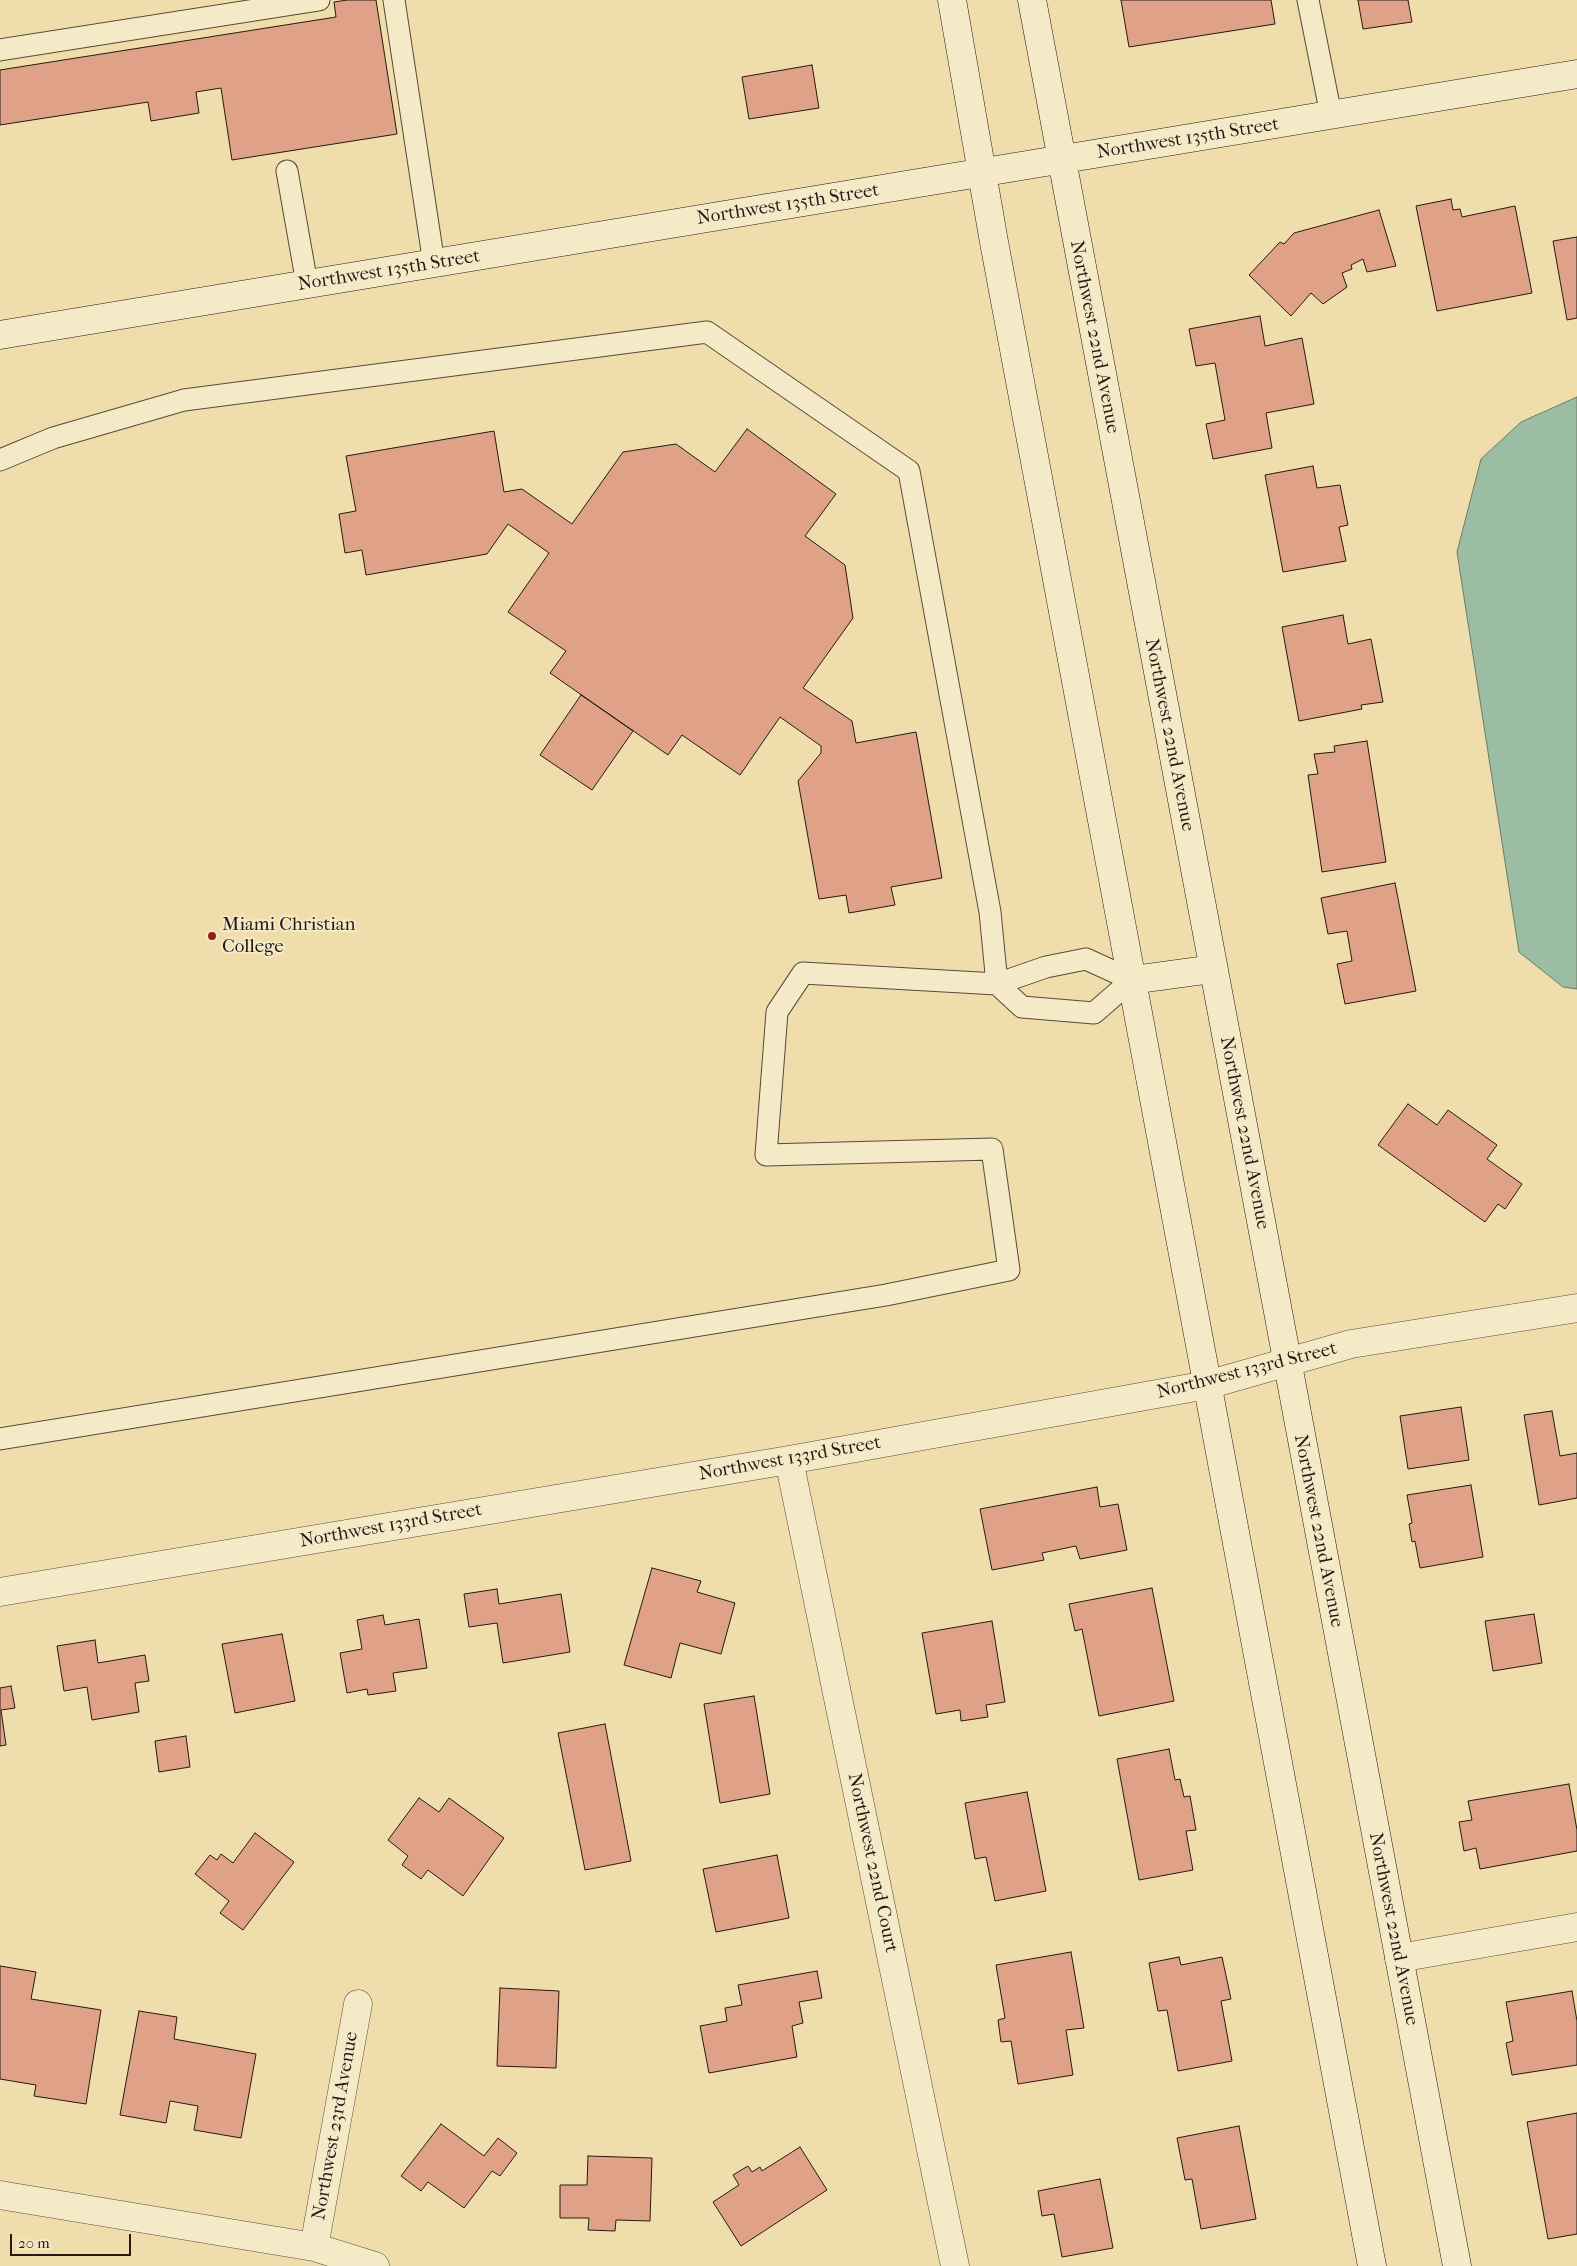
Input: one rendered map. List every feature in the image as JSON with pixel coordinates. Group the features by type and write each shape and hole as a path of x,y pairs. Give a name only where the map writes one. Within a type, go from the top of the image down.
{"main road":[{"path":"952,0 994,242 1372,2266"},
{"name":"Northwest 22nd Avenue","path":"1032,0 1456,2266"},
{"name":"Northwest 135th Street","path":"0,335 1577,74"},
{"path":"1132,980 1213,970"},
{"name":"Northwest 133rd Street","path":"0,1592 789,1460 1207,1385 1351,1344 1577,1308"},
{"name":"Northwest 22nd Court","path":"789,1460 955,2266"},
{"path":"1399,1958 1577,1928"},
{"name":"Northwest 23rd Avenue","path":"314,2247 358,2004"},
{"path":"0,2195 314,2247 375,2266"}],"lane":[{"path":"0,50 319,0"},
{"path":"394,0 434,264"},
{"path":"1308,0 1331,115"},
{"path":"287,171 307,284"},
{"path":"0,460 53,438 184,400 707,332 909,471 990,912 997,984 1022,1007 1094,1013 1132,980 1086,959 1046,967 997,984 803,973 777,1012 766,1155 992,1149 1009,1270 886,1295 0,1439"}],"shaded area":[{"path":"1577,397 1577,989 1563,987 1519,952 1457,552 1481,459 1521,422"}],"building":[{"path":"376,0 397,134 232,160 221,88 196,92 199,113 151,121 148,102 0,125 0,70 336,17 334,2"},
{"path":"1121,0 1271,0 1275,24 1129,47"},
{"path":"1358,0 1408,0 1412,22 1363,29"},
{"path":"812,65 819,108 749,119 742,77"},
{"path":"1451,199 1453,210 1460,209 1462,217 1515,206 1532,293 1437,311 1416,206"},
{"path":"1379,210 1396,266 1367,272 1363,259 1351,265 1352,269 1342,273 1347,287 1323,304 1311,293 1291,316 1249,275 1280,242 1284,244 1294,233"},
{"path":"1577,237 1577,318 1567,320 1553,241"},
{"path":"1260,316 1265,346 1302,338 1314,404 1266,413 1272,448 1213,459 1206,424 1225,420 1215,363 1196,366 1189,329"},
{"path":"747,429 836,494 805,536 845,565 853,618 803,688 852,721 856,743 916,732 942,878 891,887 895,905 849,913 846,895 819,899 798,781 821,753 821,746 780,717 740,775 682,735 668,755 550,673 566,651 508,612 549,553 508,524 487,554 366,575 362,550 345,553 339,514 356,511 346,456 494,431 504,492 522,489 572,524 623,452 676,444 715,472"},
{"path":"1313,466 1317,488 1340,485 1348,525 1339,527 1346,561 1283,572 1265,475"},
{"path":"1343,615 1348,644 1371,639 1383,702 1361,705 1362,709 1299,721 1282,627"},
{"path":"581,695 633,731 592,790 540,755"},
{"path":"1367,741 1386,862 1322,872 1308,775 1318,774 1314,754 1335,752 1334,746"},
{"path":"1395,883 1416,991 1345,1004 1337,964 1352,961 1347,931 1328,934 1321,898"},
{"path":"1408,1104 1437,1125 1448,1110 1497,1145 1487,1159 1522,1184 1505,1209 1498,1204 1485,1222 1378,1145"},
{"path":"1461,1407 1469,1460 1408,1469 1400,1416"},
{"path":"1552,1411 1560,1456 1577,1453 1577,1498 1539,1505 1524,1415"},
{"path":"1471,1485 1483,1557 1420,1568 1415,1541 1412,1542 1409,1524 1412,1523 1407,1495"},
{"path":"1097,1487 1100,1507 1118,1504 1127,1550 1080,1559 1076,1546 1042,1553 1044,1560 992,1570 980,1509"},
{"path":"652,1568 701,1581 697,1592 735,1603 721,1654 680,1643 671,1678 624,1665"},
{"path":"1152,1588 1174,1701 1099,1716 1082,1629 1075,1631 1069,1604"},
{"path":"497,1589 499,1604 561,1594 570,1652 503,1663 497,1623 469,1627 464,1594"},
{"path":"1534,1614 1542,1663 1493,1671 1485,1621"},
{"path":"383,1615 385,1625 419,1619 427,1668 393,1673 396,1691 368,1695 367,1689 347,1693 340,1653 362,1649 357,1620"},
{"path":"992,1621 1005,1702 986,1705 988,1717 961,1721 960,1710 936,1714 922,1633"},
{"path":"282,1634 295,1701 235,1713 222,1644"},
{"path":"95,1640 98,1663 145,1655 149,1681 135,1683 139,1712 92,1720 87,1687 64,1691 57,1646"},
{"path":"11,1686 15,1708 1,1710 6,1745 0,1746 0,1688"},
{"path":"754,1696 770,1794 720,1803 704,1704"},
{"path":"605,1724 631,1861 585,1870 558,1733"},
{"path":"186,1736 190,1767 159,1772 155,1741"},
{"path":"1169,1749 1175,1780 1180,1779 1184,1797 1190,1796 1196,1830 1186,1831 1193,1870 1139,1880 1117,1759"},
{"path":"1569,1784 1577,1830 1577,1851 1480,1869 1476,1848 1464,1851 1459,1822 1472,1820 1468,1801"},
{"path":"1027,1792 1046,1891 995,1901 986,1857 975,1859 965,1803"},
{"path":"419,1798 439,1812 449,1798 504,1838 463,1896 428,1870 421,1879 402,1865 408,1856 388,1840"},
{"path":"255,1833 294,1862 243,1930 220,1913 229,1901 195,1874 210,1855 217,1860 221,1854 233,1863"},
{"path":"777,1855 789,1918 716,1932 703,1869"},
{"path":"1071,1952 1084,2028 1066,2030 1073,2075 1018,2084 1011,2041 1001,2042 998,2020 1005,2018 996,1965"},
{"path":"1179,1957 1181,1965 1222,1957 1231,1999 1221,2001 1232,2061 1178,2071 1167,2010 1158,2011 1149,1963"},
{"path":"0,1966 36,1972 31,1999 101,2010 86,2104 34,2096 36,2085 0,2079"},
{"path":"817,1971 822,1998 799,2002 803,2023 792,2026 797,2057 709,2073 700,2026 727,2021 725,2008 742,2005 738,1985"},
{"path":"500,1988 559,1991 556,2068 497,2066"},
{"path":"1572,1991 1577,2021 1577,2065 1512,2075 1506,2043 1513,2041 1506,2002"},
{"path":"139,2011 177,2017 174,2039 256,2054 241,2138 194,2130 198,2106 170,2101 166,2123 120,2115"},
{"path":"1577,2113 1577,2234 1548,2239 1527,2122"},
{"path":"441,2124 484,2156 498,2138 517,2153 500,2176 492,2171 464,2208 428,2182 421,2191 401,2176"},
{"path":"1239,2126 1256,2219 1201,2229 1192,2179 1185,2180 1177,2138"},
{"path":"800,2147 827,2190 741,2246 713,2202 739,2185 733,2175 748,2166 752,2172 760,2167 762,2171"},
{"path":"588,2156 652,2158 650,2221 616,2220 615,2231 588,2230 589,2218 560,2218 560,2185 587,2185"},
{"path":"1100,2179 1113,2248 1062,2257 1054,2214 1042,2216 1038,2191"}],"place":[{"name":"Miami Christian College","path":"212,936"}]}
